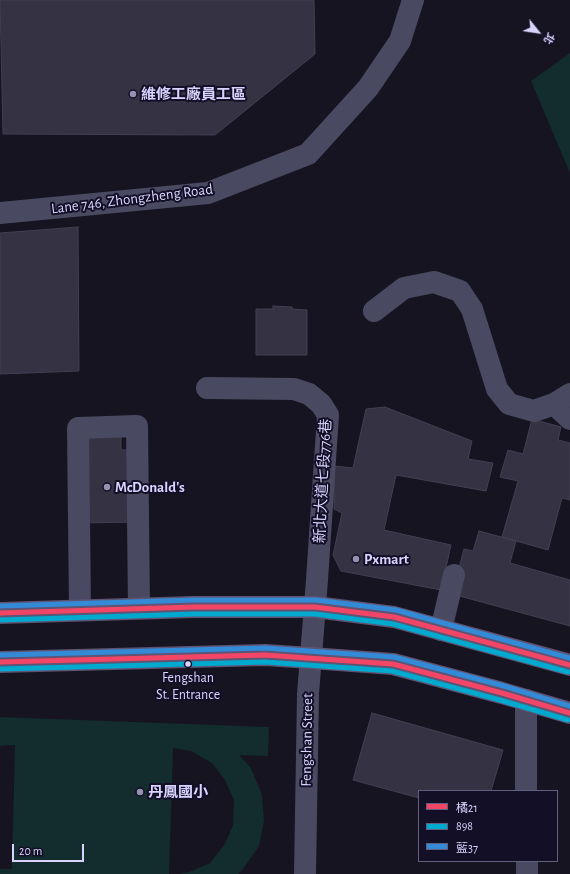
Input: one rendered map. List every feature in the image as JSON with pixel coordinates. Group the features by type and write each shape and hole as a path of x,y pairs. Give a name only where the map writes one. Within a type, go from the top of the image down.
{"main road":[{"path":"0,613 146,608 315,607 394,617 570,665"},
{"path":"0,662 265,655 393,664 570,713"}],"street":[{"name":"Lane 746, Zhongzheng Road","path":"0,213 208,193 308,154 368,88 400,40 413,0"},
{"path":"374,311 404,288 434,282 460,291 472,309 497,388 509,404 534,411 562,399 570,419"},
{"name":"新北大道七段776巷","path":"207,388 294,389 309,394 321,404 328,415 315,607"},
{"path":"80,610 78,428 137,426 146,608"},
{"path":"146,608 151,467"},
{"path":"441,630 454,575"},
{"name":"Fengshan Street","path":"305,874 308,694 315,607"},
{"path":"526,700 526,790"},
{"path":"527,862 527,874"}],"green space":[{"path":"570,53 570,173 531,81"},
{"name":"丹鳳國小","path":"0,717 269,727 268,756 239,755 251,768 262,795 264,821 259,846 238,874 179,874 189,872 210,863 225,844 233,825 234,800 225,780 212,763 191,751 173,748 169,874 0,874 0,869 12,869 15,745 0,746"}],"building":[{"name":"維修工廠員工區","path":"0,0 314,0 315,54 215,135 3,134"},
{"path":"78,227 79,371 0,374 0,233"},
{"path":"273,306 292,307 292,309 307,310 307,355 256,355 256,309 273,309"},
{"path":"385,407 472,441 468,459 493,463 486,491 396,475 384,530 451,545 441,590 341,571 333,555 342,513 334,509 334,466 353,468 366,409"},
{"path":"532,419 561,427 558,440 570,443 570,500 562,498 548,550 502,537 518,481 500,477 508,450 523,454"},
{"name":"McDonald's","path":"121,430 121,450 133,450 134,522 82,523 86,431"},
{"path":"479,531 516,541 510,563 570,580 570,626 452,594 464,549 473,551"},
{"path":"372,713 503,750 491,790 418,790 418,798 353,780"}],"transit line":[{"name":"藍37","path":"0,606 194,600 316,600 396,610 570,658"},
{"name":"橘21","path":"0,613 194,607 315,607 394,617 570,665"},
{"name":"898","path":"0,620 194,614 315,614 393,624 568,672"},
{"name":"藍37","path":"0,655 265,648 394,657 504,686 570,706"},
{"name":"橘21","path":"0,662 265,655 393,664 570,713"},
{"name":"898","path":"0,669 265,662 392,671 568,720"}],"place":[{"name":"維修工廠員工區","path":"133,94"},
{"name":"McDonald's","path":"107,487"},
{"name":"Pxmart","path":"356,559"},
{"name":"Fengshan St. Entrance","path":"188,664"},
{"name":"丹鳳國小","path":"140,792"}]}
